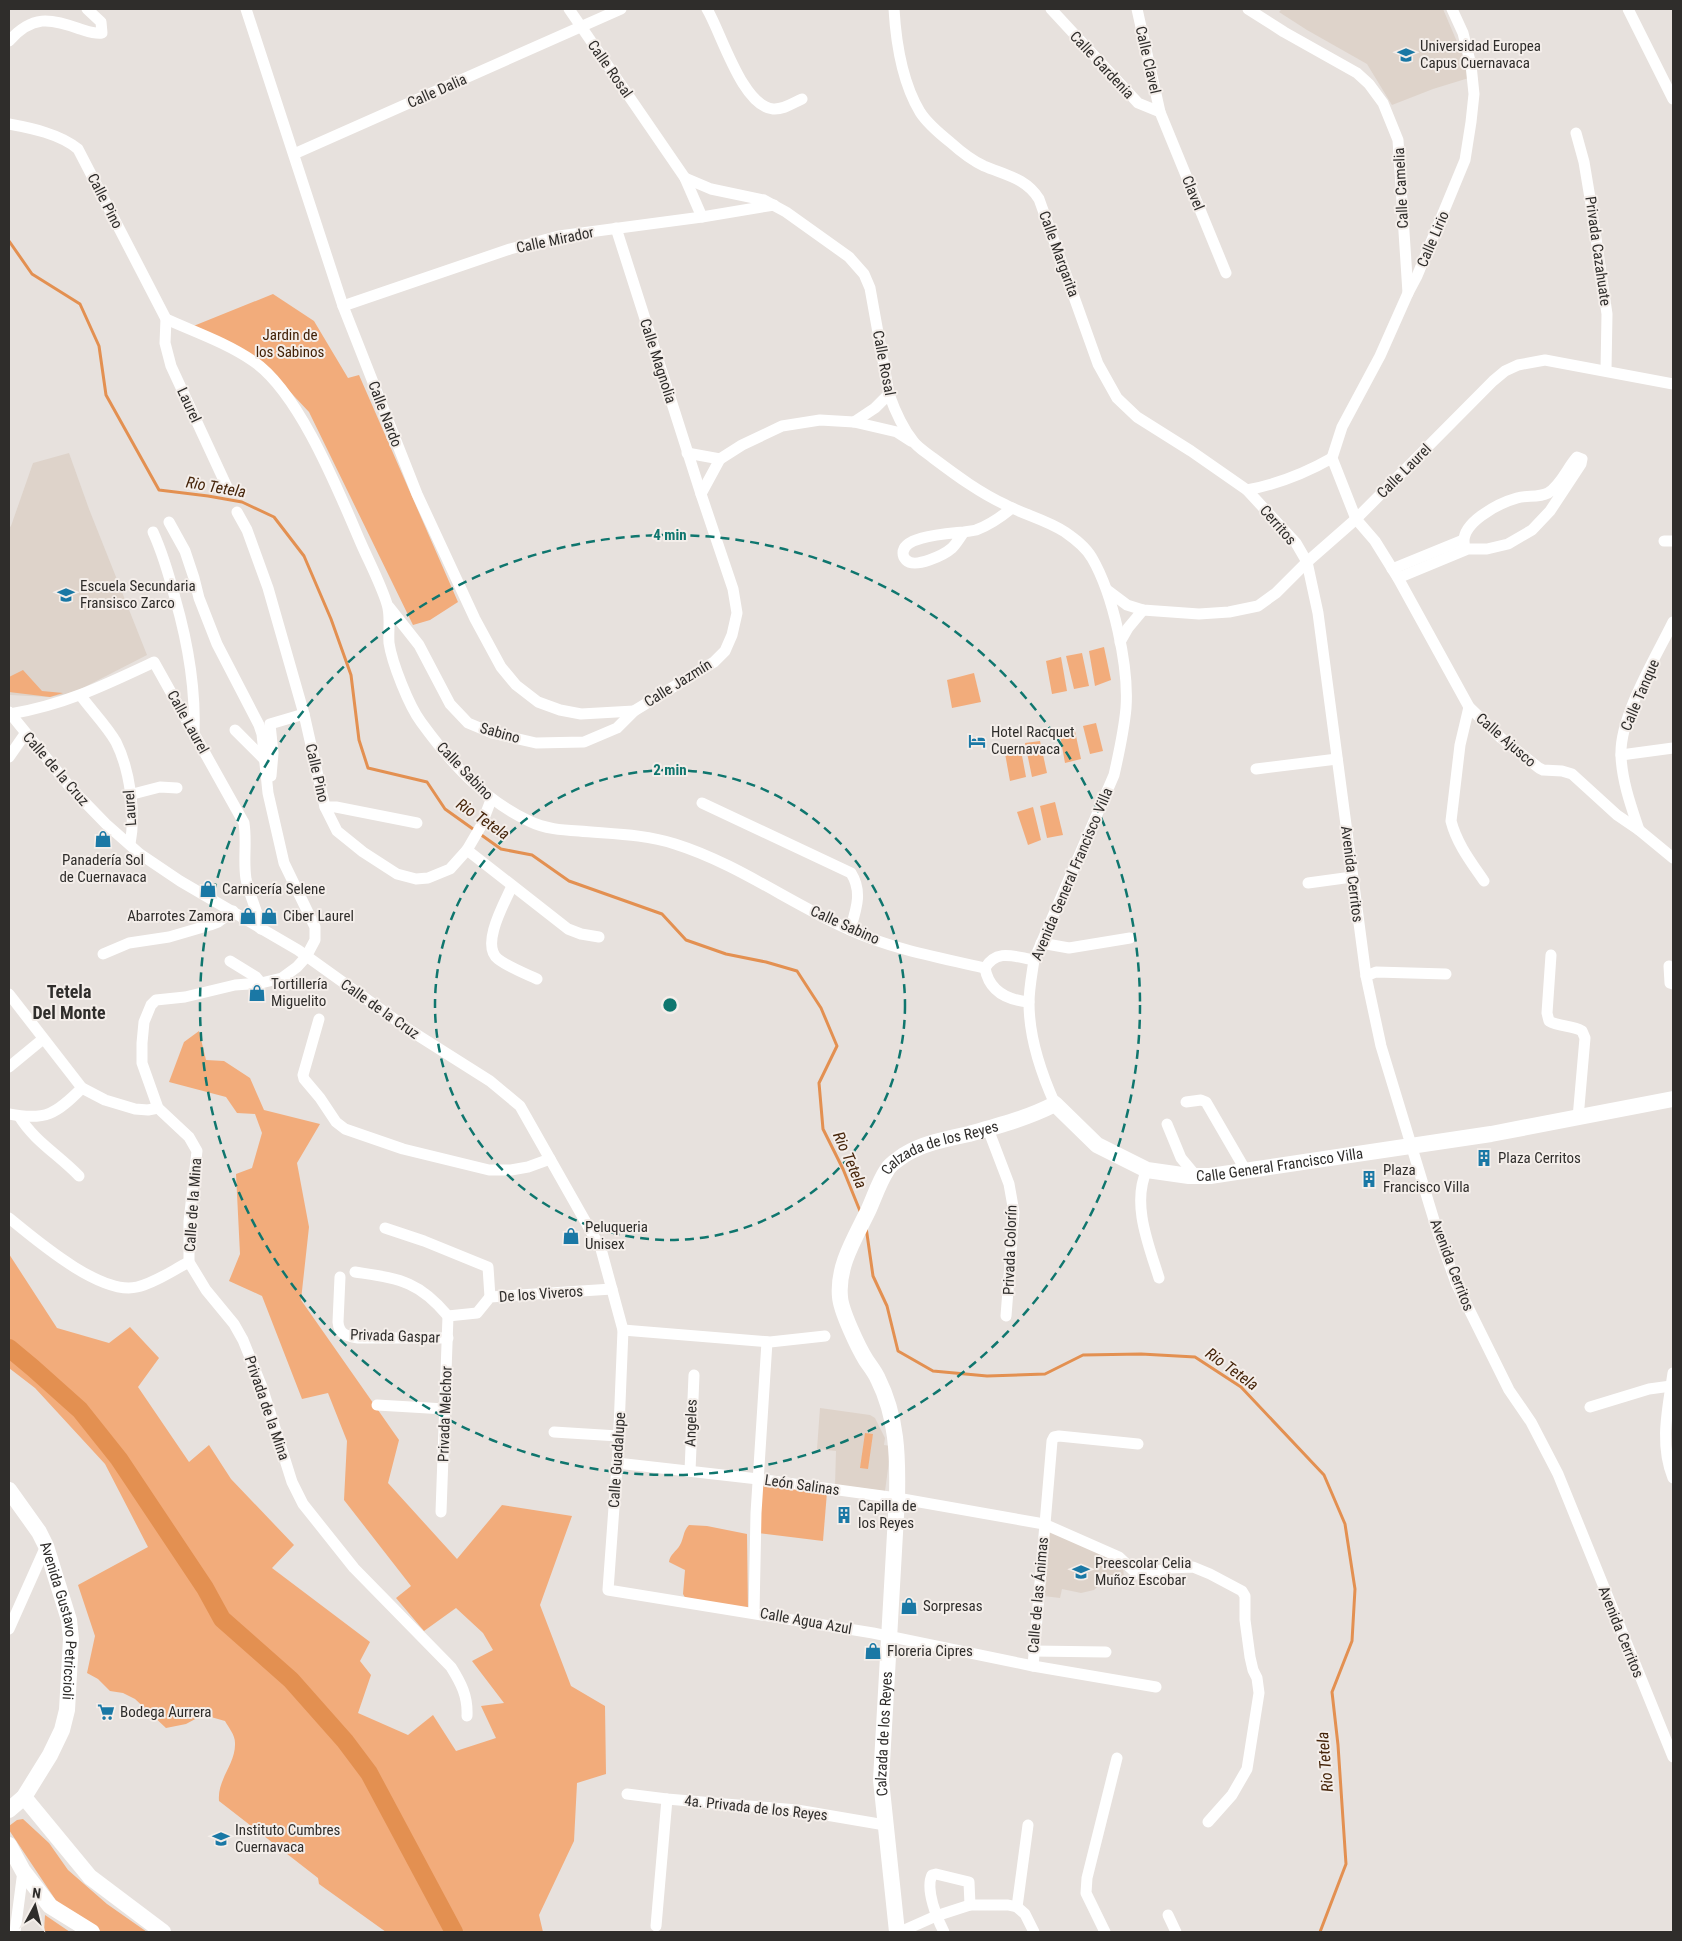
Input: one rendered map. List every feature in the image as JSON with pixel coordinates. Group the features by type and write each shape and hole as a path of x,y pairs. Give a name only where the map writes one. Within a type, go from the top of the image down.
{"street":[{"path":"9,41 29,23 38,21 54,21 94,34 102,33 101,22 87,9"},
{"name":"Calle Nardo","path":"246,9 343,306 417,494 476,619 501,666 516,685 538,702 560,710 581,714 634,710"},
{"name":"Calle Rosal","path":"569,9 686,178 702,218"},
{"name":"Calle Dalia","path":"294,154 621,9"},
{"path":"707,9 728,56 746,89 760,104 773,109 785,107 802,99"},
{"name":"Calle Margarita","path":"894,9 902,64 908,88 921,113 943,137 962,153 983,166 1023,182 1030,187 1038,199 1045,213 1098,364 1118,398 1137,417 1191,451 1247,490"},
{"name":"Calle Gardenia","path":"1050,9 1138,103 1160,112"},
{"name":"Calle Clavel","path":"1137,9 1160,112"},
{"name":"Calle Camelia","path":"1248,9 1284,32 1357,72 1383,103 1398,140 1408,293"},
{"name":"Calle Lirio","path":"1332,458 1342,427 1380,356 1417,276 1465,160 1474,94 1471,65 1463,32 1452,9"},
{"path":"1628,9 1673,99"},
{"name":"Clavel","path":"1160,112 1226,273"},
{"name":"Calle Pino","path":"9,124 29,127 66,141 78,149 166,319"},
{"name":"Privada Cazahuate","path":"1576,133 1592,204 1607,314 1606,370"},
{"name":"Calle Rosal","path":"686,178 711,189 758,198 774,205 810,228 849,258 864,274 872,300 889,394 895,410 914,443 976,489 1012,508 1043,520 1078,542 1092,558 1107,590 1120,642"},
{"name":"Calle Mirador","path":"343,306 510,249 559,236 702,218 774,205"},
{"name":"Calle Magnolia","path":"616,228 701,494"},
{"name":"Laurel","path":"166,319 165,343 171,366 228,487"},
{"name":"Calle Sabino","path":"166,319 236,351 255,362 277,384 295,408 334,480 389,607 391,653 418,719 442,749 491,800 528,821 541,826 559,830 653,838 677,844 751,878 850,930 886,944 985,968"},
{"name":"Calle Laurel","path":"1107,590 1127,605 1143,610 1199,614 1229,612 1258,606 1276,593 1307,562 1356,519 1493,381 1505,371 1518,365 1545,360 1673,384"},
{"path":"854,422 875,408 889,394"},
{"path":"701,494 720,459 742,445 782,426 820,420 854,422 897,432 914,443"},
{"path":"687,453 720,459"},
{"path":"1395,574 1465,544 1487,549 1508,544 1532,530 1550,511 1581,464 1582,459 1577,457 1556,487 1541,496 1518,498 1488,510 1472,524 1465,544"},
{"path":"1247,490 1276,484 1296,477 1332,458"},
{"name":"Calle Ajusco","path":"1332,458 1356,519 1375,541 1395,574 1469,706 1501,738 1539,768 1572,774 1617,815 1639,830 1673,858"},
{"name":"Cerritos","path":"1247,490 1296,543 1307,562"},
{"name":"Calle Jazmín","path":"634,710 714,662 725,651 732,635 737,613 733,589 701,494"},
{"path":"1541,496 1550,503 1550,511"},
{"path":"964,532 951,549 939,557 913,563 908,562 904,558 905,546 910,542 938,535 975,530 990,524 1012,508"},
{"name":"Calle Pino","path":"237,512 247,530 268,588 304,714 325,807 337,831 382,865 406,877 428,878 450,869 469,848 481,826 491,800"},
{"path":"169,522 187,556 198,598 218,644 262,734 268,793 284,863 315,927 315,940 306,957"},
{"path":"152,532 163,554 188,649 194,688 194,735"},
{"name":"Avenida Cerritos","path":"1307,562 1318,613 1366,976 1381,1046 1437,1230 1456,1283 1509,1390 1531,1422 1558,1474 1673,1757"},
{"name":"Sabino","path":"389,607 419,646 450,704 468,723 492,733 536,742 584,742 617,728 634,710"},
{"path":"1120,642 1128,628 1143,610"},
{"name":"Calle Tanque","path":"1639,830 1624,781 1621,755 1623,731 1630,711 1673,622"},
{"name":"Avenida General Francisco Villa","path":"1055,1104 1047,1087 1034,1044 1028,1002 1034,960 1114,775 1126,707 1125,676 1120,642"},
{"name":"Calle Laurel","path":"9,713 39,708 81,696 154,662 244,823 246,834 246,881 259,916 261,929"},
{"name":"Laurel","path":"81,696 115,740 123,760 132,819 130,844"},
{"path":"1469,706 1460,745 1451,821 1454,833 1462,849 1484,881"},
{"name":"Calle de la Cruz","path":"9,713 70,787 106,824 140,854 180,881 298,950 411,1031 490,1081 520,1106 602,1250 623,1330"},
{"path":"268,793 274,753 270,724 304,714"},
{"path":"599,714 600,735"},
{"path":"235,730 265,760"},
{"path":"9,757 25,734"},
{"path":"1621,755 1673,748"},
{"path":"1256,770 1338,759"},
{"path":"129,795 160,787 177,788"},
{"path":"702,803 851,873 856,882 858,892 857,906 850,930"},
{"path":"325,807 336,807 417,823"},
{"path":"469,848 512,886 568,929 581,934 599,937"},
{"path":"1308,883 1352,877"},
{"path":"512,886 495,924 491,940 492,951 497,958 537,979"},
{"path":"103,954 129,943 169,937 210,926 233,911"},
{"path":"1041,943 1070,948 1130,938"},
{"path":"1551,954 1548,1021 1582,1030 1584,1038 1578,1118"},
{"path":"1028,1002 1012,999 997,991 987,977 985,968 998,956 1034,960"},
{"name":"Calle de la Mina","path":"189,1262 189,1221 197,1151 189,1137 158,1108 142,1057 144,1022 151,1005 160,999 185,997 235,985 282,978 306,957"},
{"path":"230,961 256,976 261,982"},
{"path":"1669,966 1669,980 1673,984"},
{"path":"1366,976 1376,972 1446,974"},
{"path":"9,994 82,1088 105,1100 135,1110 158,1108"},
{"path":"319,1019 303,1075 336,1122 345,1129 403,1149 489,1170 520,1169 550,1159"},
{"path":"9,1067 43,1039"},
{"path":"14,1115 35,1117 53,1113 82,1088"},
{"name":"Calle General Francisco Villa","path":"1055,1104 1098,1145 1147,1170 1210,1176 1491,1134 1673,1099"},
{"path":"1186,1102 1202,1100 1209,1105 1246,1171"},
{"name":"Calzada de los Reyes","path":"899,1932 881,1780 898,1467 896,1435 890,1408 878,1378 865,1358 841,1304 840,1291 844,1266 887,1168 925,1144 1040,1112 1055,1104"},
{"path":"14,1115 79,1176"},
{"path":"1166,1124 1181,1158 1196,1176"},
{"name":"Privada Colorín","path":"988,1128 1009,1184 1014,1212 1006,1316"},
{"path":"1147,1170 1141,1184 1141,1210 1146,1236 1159,1278"},
{"path":"9,1218 79,1270 105,1284 120,1288 126,1289 146,1285 189,1262"},
{"path":"385,1228 424,1241 488,1267 490,1297"},
{"name":"Privada de la Mina","path":"189,1262 206,1290 234,1324 243,1340 262,1387 292,1482 303,1504 354,1568 451,1667 468,1701 466,1716"},
{"path":"355,1272 414,1285 434,1299 448,1316"},
{"name":"Privada Gaspar","path":"340,1277 338,1322 341,1333 358,1338 448,1338"},
{"name":"De los Viveros","path":"448,1316 477,1313 490,1297 612,1289"},
{"name":"Privada Melchor","path":"441,1512 448,1316"},
{"path":"623,1330 767,1342 825,1336"},
{"name":"Calle Guadalupe","path":"608,1590 617,1463 623,1330"},
{"path":"754,1612 758,1479 767,1342"},
{"path":"1673,1373 1665,1448 1673,1478"},
{"name":"Angeles","path":"690,1471 694,1375"},
{"path":"1590,1408 1649,1389 1671,1386"},
{"path":"377,1405 445,1409"},
{"path":"554,1432 618,1436"},
{"name":"Calle de las Ánimas","path":"1033,1666 1052,1441 1054,1437 1138,1444"},
{"name":"León Salinas","path":"617,1463 758,1479 896,1498 1044,1524 1119,1557 1137,1574 1170,1568 1193,1567 1234,1587 1246,1596 1245,1620 1250,1657 1257,1678 1259,1693 1247,1769 1232,1795 1208,1822"},
{"name":"Avenida Gustavo Petriccioli","path":"9,1810 24,1797 50,1755 62,1730 67,1710 71,1640 69,1620 46,1546 39,1532 10,1497"},
{"path":"9,1629 46,1546"},
{"name":"Calle Agua Azul","path":"608,1590 754,1612 873,1633 889,1638 1033,1666 1156,1687"},
{"path":"1034,1651 1106,1652"},
{"path":"1105,1932 1086,1893 1116,1758"},
{"name":"4a. Privada de los Reyes","path":"627,1794 667,1800 797,1810 885,1825"},
{"path":"24,1797 90,1877 163,1932"},
{"path":"656,1926 667,1800"},
{"path":"1017,1907 1028,1825"},
{"path":"9,1845 23,1871 50,1906 92,1932"},
{"path":"15,1932 23,1871"},
{"path":"944,1932 936,1916 930,1880 932,1875 936,1874 969,1882 970,1905"},
{"path":"899,1932 936,1916 970,1905 1008,1905 1017,1907 1025,1914 1034,1932"},
{"path":"1168,1915 1176,1932"}],"shaded area":[{"name":"Universidad Europea Capus Cuernavaca","path":"1282,9 1443,9 1472,77 1433,89 1392,105 1367,64 1279,12"},
{"name":"Escuela Secundaria Fransisco Zarco","path":"69,453 89,509 147,655 73,693 49,697 10,695 9,528 33,463"},
{"path":"820,1408 870,1415 875,1418 885,1438 884,1445 891,1446 885,1491 835,1485 836,1451 817,1449"},
{"name":"Preescolar Celia Muñoz Escobar","path":"1044,1524 1123,1560 1124,1585 1100,1584 1094,1590 1081,1593 1062,1589 1060,1598 1035,1595"}],"green space":[{"name":"Jardin de los Sabinos","path":"273,294 314,321 348,378 359,375 458,602 430,620 413,625 309,412 262,362 191,327"},
{"path":"1104,647 1111,680 1095,686 1089,651"},
{"path":"1082,653 1089,686 1074,689 1066,656"},
{"path":"1061,657 1067,691 1052,694 1046,661"},
{"path":"23,670 42,691 63,693 50,697 9,692 9,677"},
{"path":"974,673 981,702 952,708 947,680"},
{"path":"1096,723 1103,751 1090,754 1083,726"},
{"path":"1074,727 1081,759 1065,763 1059,730"},
{"path":"1040,741 1047,773 1032,777 1025,743"},
{"path":"1020,745 1026,777 1010,781 1004,748"},
{"path":"1055,802 1063,835 1047,838 1040,806"},
{"path":"1033,807 1041,840 1028,845 1017,812"},
{"path":"199,1031 206,1060 224,1061 250,1078 264,1110 320,1124 297,1163 309,1227 301,1300 399,1440 388,1483 457,1559 502,1505 572,1516 540,1605 571,1686 605,1706 606,1774 577,1783 574,1841 539,1915 543,1932 386,1932 319,1884 318,1878 219,1801 221,1786 235,1751 234,1737 225,1721 211,1717 199,1717 186,1724 166,1728 135,1699 123,1693 110,1691 98,1679 87,1673 95,1636 78,1585 148,1547 105,1464 35,1388 9,1368 9,1254 57,1328 109,1343 130,1327 159,1358 138,1387 189,1462 209,1445 231,1479 294,1545 272,1568 370,1642 360,1661 371,1675 358,1713 408,1735 433,1715 456,1751 496,1738 481,1706 504,1703 472,1661 493,1650 483,1633 456,1608 424,1631 396,1598 411,1586 344,1500 347,1441 328,1393 302,1399 262,1296 229,1281 240,1254 236,1174 252,1168 262,1133 255,1114 237,1113 226,1097 169,1082 184,1042"},
{"path":"865,1433 873,1434 868,1469 860,1468"},
{"path":"762,1483 827,1492 823,1541 758,1533"},
{"path":"689,1525 707,1526 747,1534 748,1611 688,1603 683,1594 685,1570 669,1562 680,1545"},
{"path":"23,1819 49,1843 68,1870 107,1904 147,1932 97,1932 57,1902 9,1830 9,1826 17,1820"},
{"path":"45,1915 70,1932 44,1932"}],"waterway":[{"name":"Rio Tetela","path":"9,241 32,274 80,304 99,346 106,395 159,490 242,502 274,517 304,556 331,619 351,675 359,740 368,768 427,782 445,809 501,849 532,855 569,881 662,914 686,940 726,954 766,962 797,971 821,1008 837,1046 819,1083 823,1129 843,1169 860,1211"},
{"name":"Rio Tetela","path":"866,1227 873,1276 887,1306 898,1351 933,1371 987,1376 1045,1374 1083,1355 1141,1354 1195,1357 1241,1387 1324,1475 1345,1524 1355,1589 1352,1641 1332,1692 1338,1745 1346,1864 1320,1932"},
{"path":"9,1348 80,1410 119,1459 205,1588 222,1619 291,1680 345,1741 369,1773 454,1932"}],"place":[{"name":"Universidad Europea Capus Cuernavaca","path":"1406,55"},
{"name":"Escuela Secundaria Fransisco Zarco","path":"66,595"},
{"name":"Hotel Racquet Cuernavaca","path":"977,741"},
{"name":"Panadería Sol de Cuernavaca","path":"103,839"},
{"name":"Carnicería Selene","path":"208,889"},
{"name":"Abarrotes Zamora","path":"248,916"},
{"name":"Ciber Laurel","path":"269,916"},
{"name":"Tortillería Miguelito","path":"257,993"},
{"name":"Plaza Cerritos","path":"1484,1158"},
{"name":"Plaza Francisco Villa","path":"1369,1179"},
{"name":"Peluqueria Unisex","path":"571,1236"},
{"name":"Capilla de los Reyes","path":"844,1515"},
{"name":"Preescolar Celia Muñoz Escobar","path":"1081,1572"},
{"name":"Sorpresas","path":"909,1606"},
{"name":"Floreria Cipres","path":"873,1651"},
{"name":"Bodega Aurrera","path":"106,1712"},
{"name":"Instituto Cumbres Cuernavaca","path":"221,1839"}],"district":[{"name":"Tetela Del Monte","path":"69,1001"}]}
